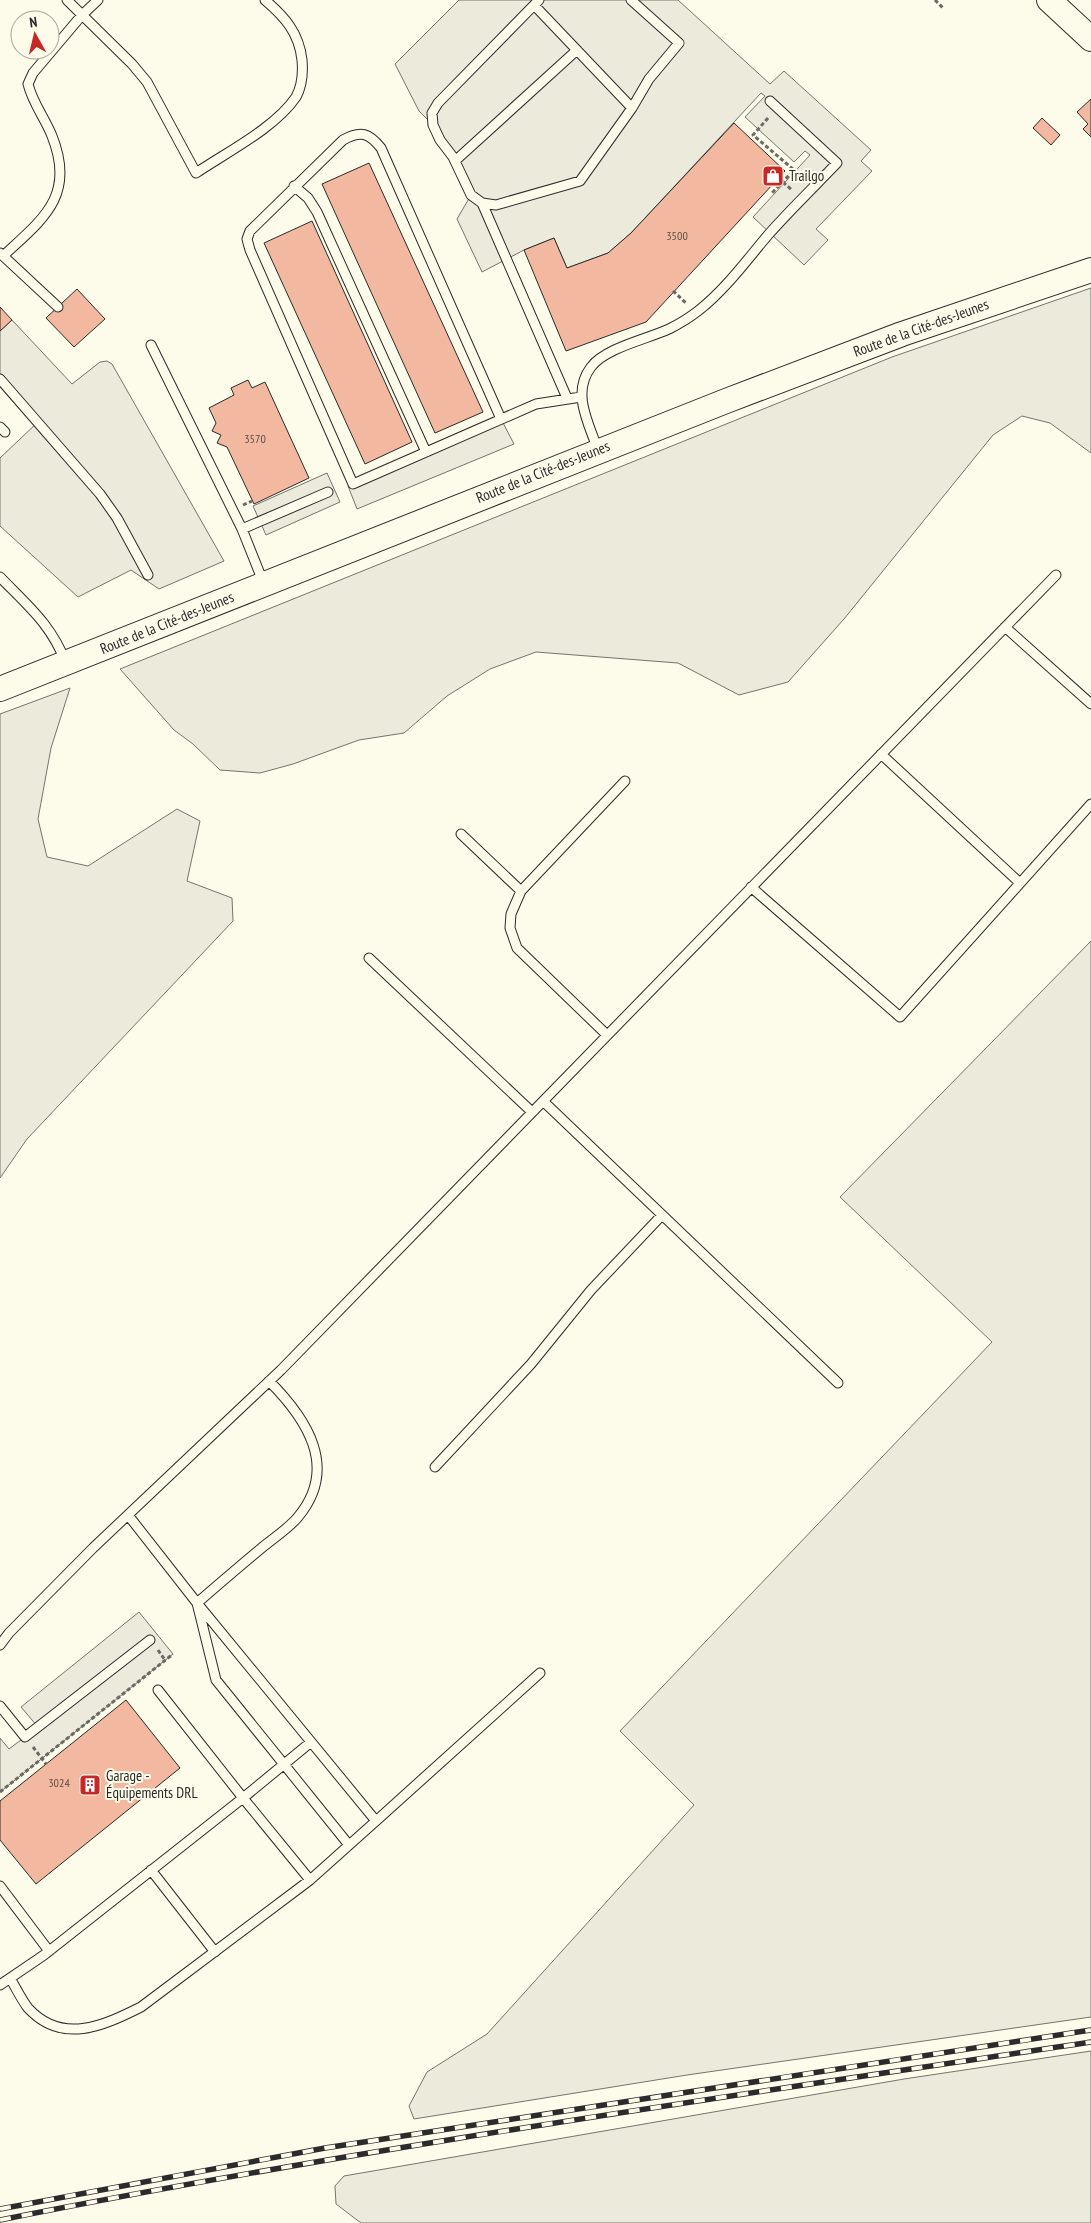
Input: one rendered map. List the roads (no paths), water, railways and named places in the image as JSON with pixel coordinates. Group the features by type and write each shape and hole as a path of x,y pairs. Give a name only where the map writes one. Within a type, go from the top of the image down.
{"main road":[{"path":"1049,0 1091,39"},
{"name":"Route de la Cité-des-Jeunes","path":"0,689 598,450 884,341 1091,270"}],"lane":[{"path":"66,0 132,64 147,82 196,173 267,125 297,95 302,74 300,47 293,28 280,12 265,0"},
{"path":"58,307 2,254 39,223 51,207 61,183 59,162 52,136 32,99 28,84 34,73 82,15 98,0"},
{"path":"631,0 679,43 649,79 632,108 580,181 496,205 482,203 471,195 455,161 440,140 433,125 432,113 438,103 536,2 577,50 632,108"},
{"path":"455,161 577,50"},
{"path":"598,450 582,407 581,397 584,379 591,367 601,358 669,329 685,320 706,304 837,163 770,101"},
{"path":"501,419 381,148 373,138 363,134 352,135 343,140 294,186 250,231 247,239 250,250 354,484 536,404 581,397"},
{"path":"294,186 308,198 317,212 426,452"},
{"path":"482,203 567,398"},
{"path":"151,345 242,529 264,584"},
{"path":"0,379 100,494 117,518 148,575"},
{"path":"242,529 328,492"},
{"path":"0,1645 30,1611 269,1381 1056,575"},
{"path":"0,577 48,626 58,643 66,663"},
{"path":"1005,627 1091,704"},
{"path":"881,754 1020,883"},
{"path":"607,1035 517,948 510,928 511,914 521,891 626,781"},
{"path":"751,888 900,1017 1091,804"},
{"path":"461,834 521,891"},
{"path":"369,958 532,1112"},
{"path":"543,1101 838,1383"},
{"path":"435,1467 531,1364 591,1290 662,1215"},
{"path":"196,1603 298,1518 312,1497 318,1474 315,1446 290,1401 269,1381"},
{"path":"128,1515 196,1603 376,1821"},
{"path":"196,1603 216,1680 349,1845"},
{"path":"0,1706 25,1737 150,1640"},
{"path":"10,1978 27,2007 41,2019 58,2029 85,2029 115,2020 141,2007 310,1880 540,1673"},
{"path":"158,1690 310,1880"},
{"path":"0,1985 50,1950 311,1742"},
{"path":"151,1870 215,1952"},
{"path":"0,1886 50,1950"}],"railway":[{"path":"0,2209 325,2148 1091,2030"},
{"path":"0,2220 136,2194 408,2147 1091,2042"}],"place":[{"name":"Trailgo","path":"773,176"},
{"name":"Garage - Équipements DRL","path":"90,1785"}]}
